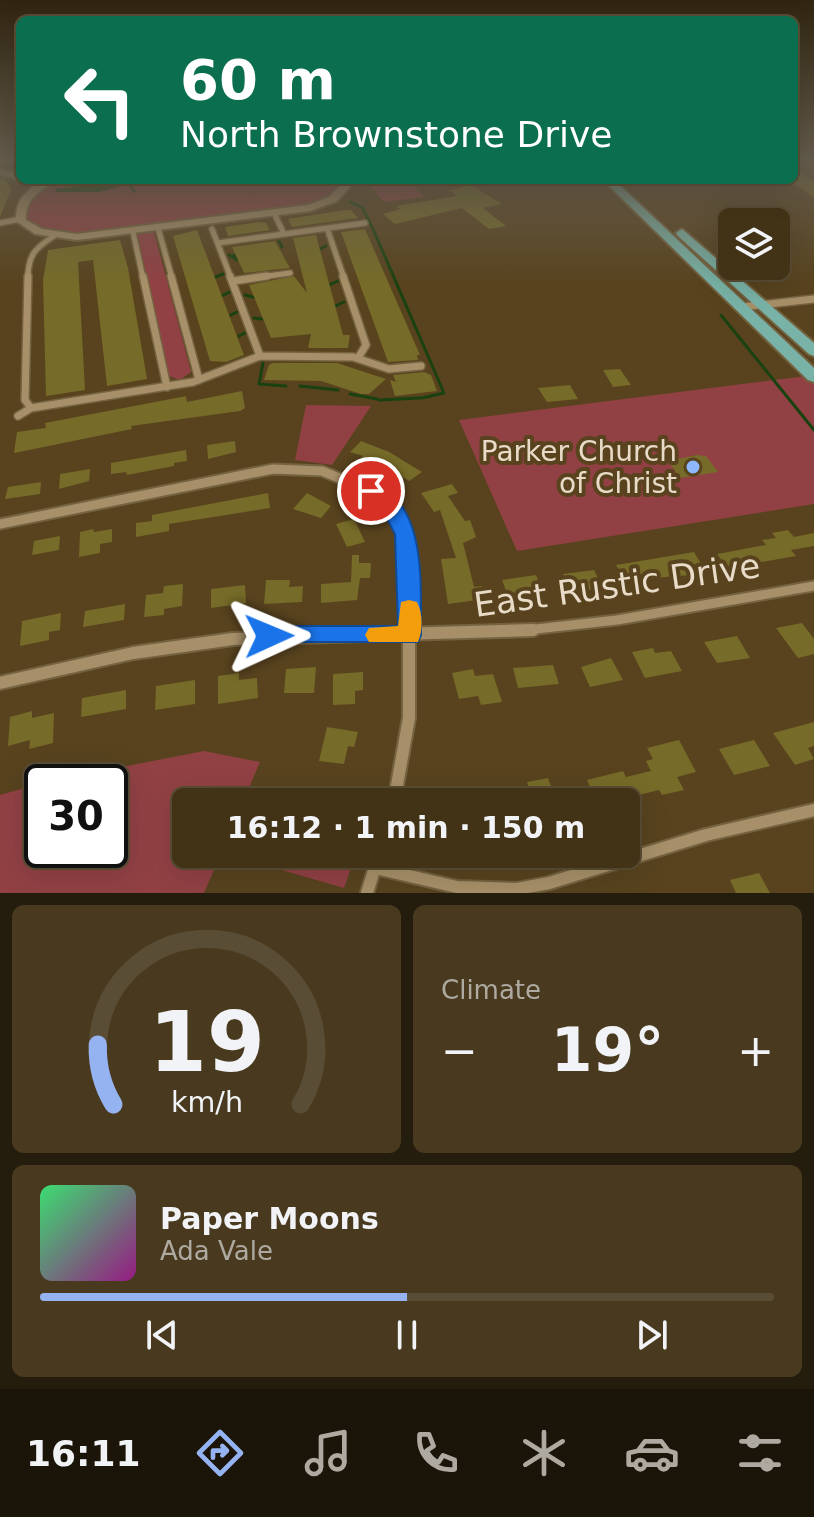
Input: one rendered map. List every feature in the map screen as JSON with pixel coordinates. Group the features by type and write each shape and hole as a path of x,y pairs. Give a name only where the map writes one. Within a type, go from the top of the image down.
{"main road":[{"path":"631,202 814,377"},
{"path":"647,202 814,351"}],"street":[{"path":"20,219 25,202"},
{"path":"20,219 32,230 54,236 88,237 274,213 324,202"},
{"path":"274,213 284,234"},
{"path":"0,223 20,219"},
{"path":"218,243 365,223"},
{"path":"158,228 199,380"},
{"path":"327,228 366,345 358,358"},
{"path":"212,229 260,356"},
{"path":"133,232 167,387"},
{"path":"31,408 25,400 28,260 34,249 54,236"},
{"path":"233,281 290,273"},
{"path":"741,307 814,299"},
{"path":"18,416 31,408 47,408 199,380 260,356 358,358 389,369 421,366"},
{"path":"0,524 255,471 289,468 328,473 371,491 398,518 409,550 409,718 396,788"},
{"name":"East Rustic Drive","path":"0,683 98,658 195,641 282,635 409,635 566,627 814,586"},
{"path":"640,855 706,835 814,810"},
{"path":"367,893 375,868"},
{"path":"399,868 457,887 517,889 598,868"}],"shaded area":[{"path":"30,202 317,202 302,207 74,235 42,230 25,218"},
{"path":"154,232 191,372 180,380 169,376 137,234"},
{"path":"806,376 814,383 814,504 517,551 459,420"},
{"path":"306,405 371,406 332,465 295,460"},
{"path":"204,751 260,762 249,788 172,788 172,868 215,868 204,893 0,893 0,795 24,788 24,868 128,868 128,766"},
{"path":"275,868 351,868 344,888"}],"building":[{"path":"0,202 6,202 0,217"},
{"path":"422,202 498,202 502,204 483,208 506,226 489,229 462,208 395,224 383,214 400,209 396,206"},
{"path":"351,210 358,218 292,227 288,219"},
{"path":"266,223 270,230 228,236 225,227"},
{"path":"365,229 420,355 417,355 418,360 388,362 341,232"},
{"path":"197,230 244,355 226,362 210,361 173,236"},
{"path":"316,235 343,335 350,335 348,348 308,348 311,334 271,338 249,285 294,276 307,293 293,238"},
{"path":"120,240 128,268 147,379 107,386 93,260 78,262 85,390 46,396 43,280 48,250"},
{"path":"275,241 290,268 244,273 232,247"},
{"path":"337,363 386,379 369,394 321,381 264,380 269,365"},
{"path":"620,369 631,385 613,387 603,370"},
{"path":"424,372 431,375 437,391 395,396 390,380 396,382 393,375"},
{"path":"570,385 578,399 547,402 538,388"},
{"path":"242,391 245,408 240,411 131,426 132,429 14,453 17,432 46,428 45,423 186,396 187,402"},
{"path":"235,441 236,452 208,459 207,445"},
{"path":"361,441 389,452 422,472 409,481 377,460 373,464 360,459 363,456 350,452"},
{"path":"186,450 187,461 174,463 174,466 127,475 126,472 111,474 111,463"},
{"name":"Parker Church of Christ","path":"706,456 718,472 680,478 668,461"},
{"path":"90,469 89,481 59,489 60,474"},
{"path":"41,482 40,494 5,499 8,487"},
{"path":"452,484 458,493 448,496 465,521 470,520 476,537 463,543 474,587 482,586 485,599 448,604 441,559 456,558 440,510 434,512 421,493"},
{"path":"268,493 270,508 169,524 169,531 136,537 136,523 152,521 152,515"},
{"path":"307,493 331,506 321,518 293,509"},
{"path":"354,519 365,542 347,547 336,524"},
{"path":"93,529 94,532 112,529 112,542 100,544 100,553 79,557 80,532"},
{"path":"788,530 794,537 814,533 814,546 791,550 796,556 727,568 717,554 766,545 762,540 776,538 772,533"},
{"path":"60,536 59,550 32,555 34,541"},
{"path":"694,552 703,567 688,569 692,575 625,580 616,565"},
{"path":"352,555 359,555 359,563 371,563 370,578 360,578 357,600 321,603 321,584 351,582"},
{"path":"594,570 603,588 571,592 563,574"},
{"path":"536,575 542,590 527,592 529,598 510,601 502,580"},
{"path":"266,580 290,580 289,587 303,586 302,602 264,604"},
{"path":"183,584 182,606 164,609 164,615 144,617 146,595 163,593 164,586"},
{"path":"245,585 246,603 211,608 211,589"},
{"path":"125,604 124,620 83,627 85,611"},
{"path":"61,613 60,630 49,632 49,640 20,646 22,621"},
{"path":"802,623 814,639 814,654 798,658 776,628"},
{"path":"737,636 750,658 717,663 704,642"},
{"path":"653,648 655,653 671,651 682,671 645,678 632,652"},
{"path":"611,658 623,680 590,687 581,667"},
{"path":"553,665 559,684 518,688 513,668"},
{"path":"316,667 314,693 284,693 286,669"},
{"path":"473,669 475,676 493,674 502,702 481,705 478,696 459,699 452,673"},
{"path":"363,672 363,690 355,691 355,704 333,705 333,674"},
{"path":"239,673 239,680 257,678 258,698 218,704 218,676"},
{"path":"195,680 195,704 155,710 156,686"},
{"path":"126,690 126,709 81,717 82,698"},
{"path":"32,711 32,718 54,713 53,743 29,749 30,740 8,746 10,717"},
{"path":"814,722 814,746 808,748 814,759 795,765 773,733"},
{"path":"327,727 358,732 354,747 348,746 344,764 319,761"},
{"path":"679,740 696,772 677,777 684,790 662,795 659,790 640,795 640,788 591,788 587,780 623,771 626,777 651,771 646,761 653,759 647,748"},
{"path":"754,740 770,766 734,775 719,749"},
{"path":"548,778 552,788 529,788 527,782"},
{"path":"759,873 770,893 736,893 730,880"}],"waterway":[{"path":"350,202 362,207 373,229 444,393 422,398"},
{"path":"279,241 282,247"},
{"path":"318,250 326,246"},
{"path":"229,255 237,260"},
{"path":"234,255 242,258"},
{"path":"213,278 223,274"},
{"path":"327,286 338,281"},
{"path":"219,297 230,292"},
{"path":"245,295 261,299"},
{"path":"333,307 344,302"},
{"path":"231,315 237,312"},
{"path":"721,315 814,430"},
{"path":"254,318 262,319"},
{"path":"239,336 245,333"},
{"path":"263,363 259,384 286,386"},
{"path":"300,386 338,390"},
{"path":"350,394 377,399"},
{"path":"379,400 420,398"}],"slow traffic":[{"path":"377,635 409,635 409,608"}],"place":[{"name":"Parker Church of Christ","path":"693,467"}],"route":[{"path":"269,636 409,635 409,550 405,534 393,511 371,491"}]}
